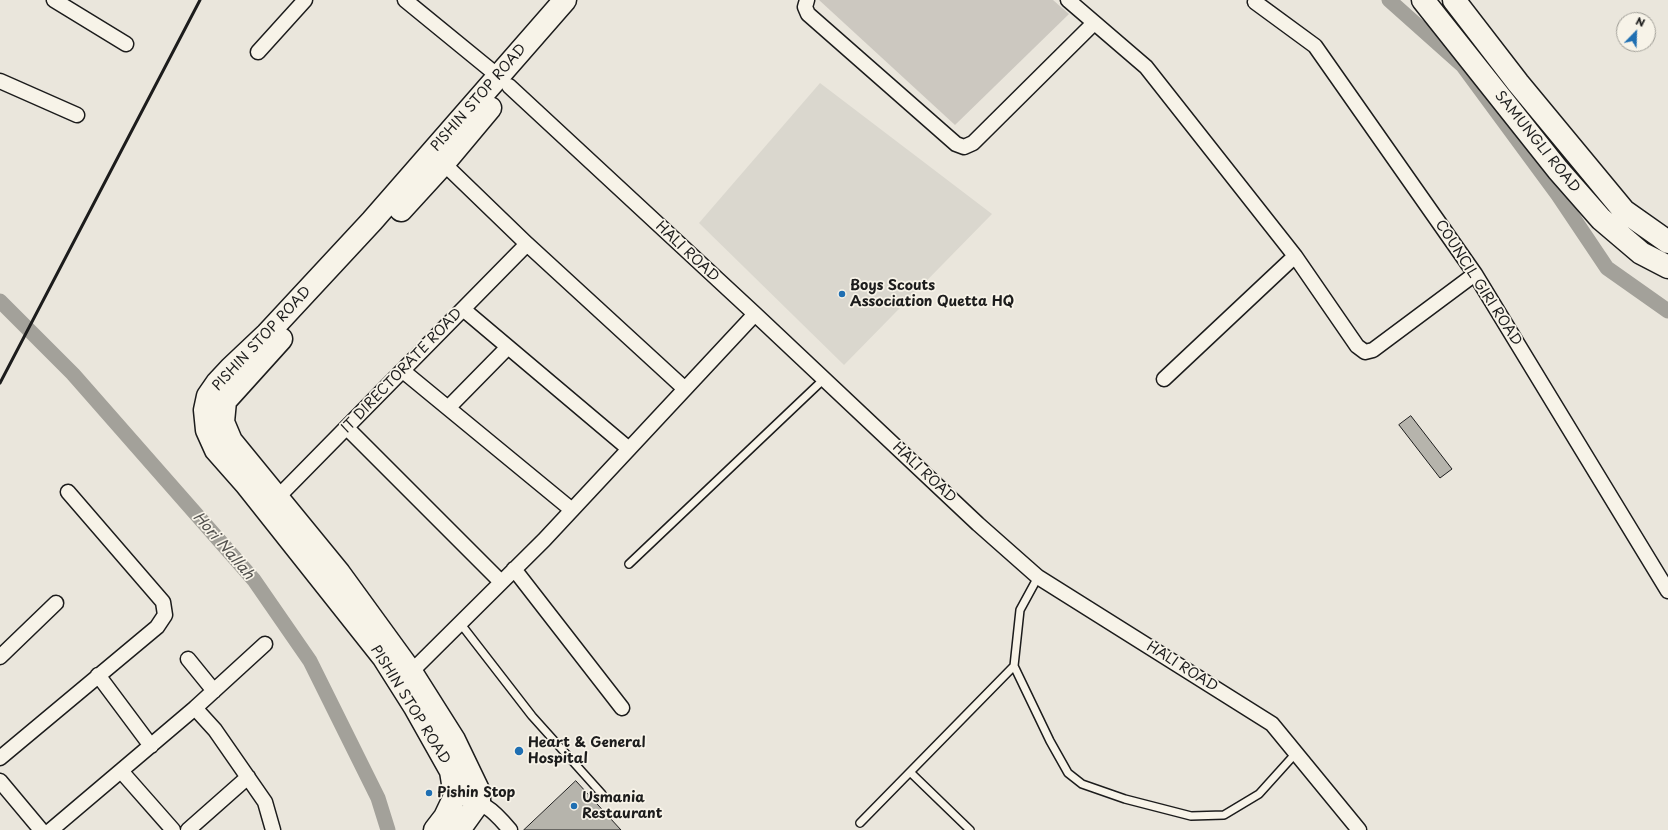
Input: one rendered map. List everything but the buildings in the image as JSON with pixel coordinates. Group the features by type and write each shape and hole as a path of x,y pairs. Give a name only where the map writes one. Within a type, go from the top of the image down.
{"main road":[{"name":"SAMUNGLI ROAD","path":"1423,0 1558,170 1601,219 1641,253 1668,267"},
{"name":"SAMUNGLI ROAD","path":"1454,0 1518,83 1624,211 1668,242"},
{"name":"PISHIN STOP ROAD","path":"479,802 479,792 454,740 411,672 339,573 231,440 223,422 225,401 504,81 566,3"},
{"name":"PISHIN STOP ROAD","path":"438,158 372,221 267,334 217,383 208,396 205,410 207,430 216,450 246,484 384,658 415,707 451,771 455,796"},
{"path":"435,830 445,817 455,796"},
{"path":"459,830 479,802"}],"street":[{"path":"54,0 126,44"},
{"path":"258,52 306,0"},
{"name":"HALI ROAD","path":"405,0 504,81 978,524 1038,576 1272,724 1359,830"},
{"path":"807,0 805,6 808,14 956,144 964,147 973,143 1094,23"},
{"path":"1068,0 1146,67 1295,256 1357,346 1365,352 1373,350 1475,274"},
{"name":"COUNCIL GIRI ROAD","path":"1255,2 1315,46 1475,274 1668,591"},
{"path":"0,81 77,115"},
{"path":"438,158 527,244 685,389"},
{"name":"IT DIRECTORATE ROAD","path":"277,498 527,244"},
{"path":"1164,379 1295,256"},
{"path":"462,309 629,449"},
{"path":"411,672 572,510 755,314"},
{"path":"448,408 508,348"},
{"path":"403,371 572,510"},
{"path":"347,428 501,582"},
{"path":"0,758 157,627 165,615 163,602 68,492"},
{"path":"514,570 622,708"},
{"path":"0,656 56,603"},
{"path":"51,830 195,708 265,644"},
{"path":"188,659 214,691"},
{"path":"98,675 151,746"},
{"path":"195,708 215,730 265,802 273,830"},
{"path":"121,771 173,830"},
{"path":"188,830 248,777"},
{"path":"0,781 40,830"},
{"path":"455,796 479,802 495,812 510,830"}],"lane":[{"path":"629,564 824,380"},
{"path":"1038,576 1020,610 1014,666 1050,741 1068,773 1082,784 1125,799 1191,816 1224,815 1259,794 1296,753"},
{"path":"460,623 532,716 602,794"},
{"path":"860,823 1014,666"},
{"path":"910,772 970,830"}],"shaded area":[{"path":"819,0 1053,0 1069,14 955,125"},
{"name":"Boys Scouts Association Quetta HQ","path":"820,83 992,214 844,365 699,223"}],"waterway":[{"path":"1389,0 1463,66 1558,195 1607,268 1668,311"},
{"name":"Hori Nallah","path":"0,301 73,374 254,580 310,661 378,798 388,830"}],"railway":[{"path":"0,383 200,0"}],"place":[{"name":"Boys Scouts Association Quetta HQ","path":"842,294"},
{"name":"Heart & General Hospital","path":"519,751"},
{"name":"Pishin Stop","path":"429,793"},
{"name":"Usmania Restaurant","path":"574,806"}]}
